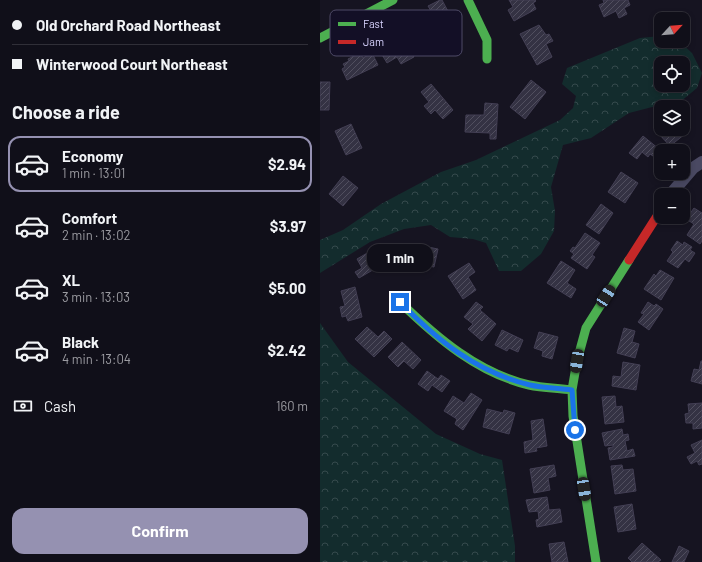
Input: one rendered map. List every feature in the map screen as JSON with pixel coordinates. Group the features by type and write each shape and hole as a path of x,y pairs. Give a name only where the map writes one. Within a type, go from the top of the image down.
{"street":[{"path":"374,10 393,0"},
{"path":"468,0 487,40 487,59"},
{"path":"320,38 330,33"},
{"path":"676,188 694,168 702,162"},
{"path":"596,562 572,416 572,390 577,361 586,328 654,221"},
{"path":"400,302 430,332 460,354 495,374 530,385 572,390"}],"green space":[{"path":"654,37 654,48 687,48 692,53 702,73 697,88 682,100 654,100 654,107 629,113 591,138 563,145 551,187 555,211 554,231 541,254 521,271 499,271 486,243 473,239 450,237 431,225 404,229 370,242 320,273 320,240 343,230 381,204 441,172 476,160 560,120 573,108 576,96 562,84 567,68 640,38"},
{"path":"320,323 348,362 436,434 480,454 502,460 515,546 515,562 320,562"}],"building":[{"path":"442,0 447,10 430,10 428,6"},
{"path":"509,0 535,0 536,1 533,3 536,9 514,21 508,10 513,7"},
{"path":"603,0 628,0 630,5 624,8 627,14 619,18 616,11 604,17 599,5 604,3"},
{"path":"539,25 546,35 549,34 553,41 546,44 552,57 537,65 520,34"},
{"path":"354,56 362,56 363,58 367,56 374,56 378,65 347,80 342,69 345,67 343,64 349,61 348,59"},
{"path":"383,56 414,57 401,64 397,57 387,63"},
{"path":"531,80 546,92 525,119 510,107"},
{"path":"320,82 330,82 329,110 320,110"},
{"path":"431,84 453,110 443,119 435,110 431,114 424,106 429,102 421,92"},
{"path":"485,103 498,104 496,139 490,139 490,133 465,132 466,115 484,115"},
{"path":"351,124 362,148 346,155 335,131"},
{"path":"643,136 654,145 653,156 650,154 648,157 642,152 637,159 629,153"},
{"path":"661,136 682,136 672,144 668,144"},
{"path":"621,172 638,183 625,203 608,192"},
{"path":"343,176 358,188 343,206 329,194"},
{"path":"601,204 613,213 599,234 586,225"},
{"path":"694,208 702,213 702,241 700,244 687,235 694,224 690,222 690,214"},
{"path":"585,233 600,243 592,255 595,257 587,269 571,258 574,254 570,251 573,247 575,248"},
{"path":"677,241 683,245 684,242 692,247 690,250 695,253 689,262 685,259 678,268 667,261 673,252 671,250"},
{"path":"413,244 438,249 434,267 424,265 424,268 408,265"},
{"path":"381,245 390,260 359,278 355,272 362,268 357,259"},
{"path":"561,261 575,270 567,283 576,289 571,298 547,283"},
{"path":"469,263 475,272 468,277 476,290 463,299 448,276"},
{"path":"660,270 674,278 661,300 644,289 654,274 656,276"},
{"path":"355,287 362,317 348,321 346,316 342,317 340,307 345,306 341,291"},
{"path":"476,302 483,307 480,310 496,324 482,341 468,329 473,324 464,317"},
{"path":"648,302 654,306 656,304 663,309 649,330 638,322 644,314 641,313"},
{"path":"367,327 378,337 384,331 392,339 374,357 355,339"},
{"path":"624,328 635,331 632,342 639,344 635,358 617,353"},
{"path":"502,330 523,340 518,352 509,348 507,351 495,345"},
{"path":"539,332 558,337 552,359 542,356 543,351 534,348"},
{"path":"402,342 421,360 413,369 404,361 398,367 388,357"},
{"path":"701,361 702,384 691,381 694,369 699,370"},
{"path":"623,362 640,365 636,390 612,386 613,376 621,377"},
{"path":"427,371 438,379 441,375 450,381 442,392 432,385 428,391 418,384"},
{"path":"471,393 482,400 463,430 455,424 457,419 444,411 453,396 464,403"},
{"path":"615,396 616,407 622,406 624,422 605,424 602,397"},
{"path":"702,403 702,428 693,429 693,423 686,423 685,414 689,413 688,404"},
{"path":"487,409 503,413 504,410 515,413 509,434 483,427"},
{"path":"543,419 547,446 536,448 537,451 525,453 524,442 533,440 531,421"},
{"path":"622,429 623,435 628,434 629,440 625,441 627,451 633,449 635,456 610,460 608,448 613,447 613,445 605,446 602,433"},
{"path":"702,440 702,464 699,465 697,461 691,464 687,457 695,453 691,445"},
{"path":"554,465 556,476 548,478 550,490 534,493 530,469"},
{"path":"622,465 623,470 633,469 636,491 615,494 611,466"},
{"path":"547,497 549,510 560,509 562,522 537,527 536,520 539,519 538,511 529,512 526,500"},
{"path":"632,504 636,529 618,532 614,507"},
{"path":"564,542 568,562 552,562 549,544"},
{"path":"642,543 661,560 658,562 632,562 628,558"},
{"path":"679,546 689,551 684,562 672,562"}],"traffic: fast":[{"path":"374,10 393,0"},
{"path":"468,0 487,40 487,59"},
{"path":"320,38 330,33"},
{"path":"596,562 573,416 572,390 577,361 586,328 629,260"},
{"path":"400,302 444,341 476,363 493,372 529,385 572,390"}],"traffic: jam":[{"path":"629,260 654,221"}],"route":[{"path":"400,302 430,332 460,354 495,374 530,385 572,390 572,416 575,430"}]}
